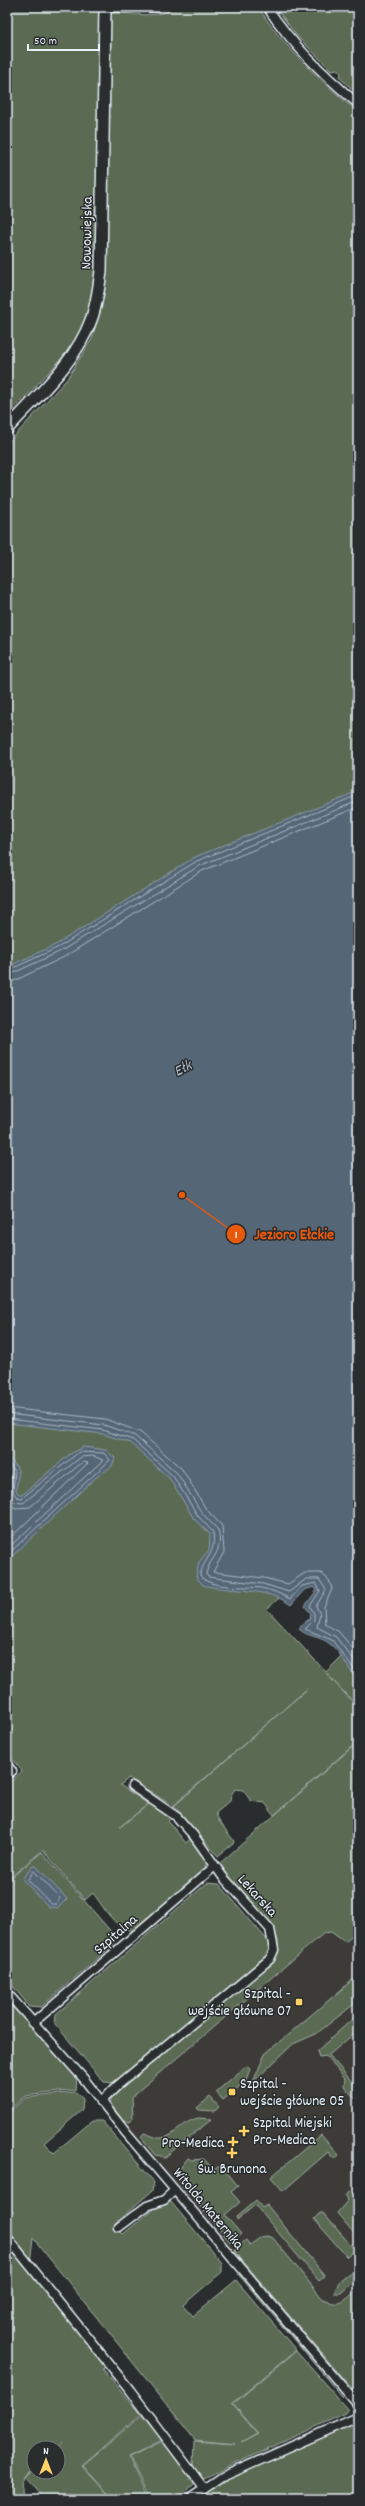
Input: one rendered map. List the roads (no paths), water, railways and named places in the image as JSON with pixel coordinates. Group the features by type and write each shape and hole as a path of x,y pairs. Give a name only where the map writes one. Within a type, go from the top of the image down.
{"street":[{"path":"105,7 157,7"},
{"name":"Nowowiejska","path":"7,429 64,366 91,320 97,299 101,271 105,7"},
{"path":"267,7 276,22 311,61 358,104"},
{"name":"Lekarska","path":"101,2102 117,2086 270,1958 274,1950 270,1929 216,1866 177,1817 132,1786"},
{"name":"Szpitalna","path":"33,2023 216,1866"},
{"name":"Witolda Maternika","path":"7,1993 70,2063 175,2190 358,2405"},
{"path":"119,2227 147,2206 164,2200 175,2190"},
{"path":"7,2237 130,2390 203,2487"},
{"path":"188,2499 203,2487 241,2468 358,2417"}],"water":[{"name":"Ełk","path":"358,791 358,1681 334,1648 326,1641 306,1634 299,1629 302,1624 310,1619 311,1614 305,1606 317,1590 314,1587 304,1590 291,1605 281,1599 259,1592 203,1585 196,1577 199,1562 209,1550 210,1534 194,1519 170,1479 131,1443 103,1434 7,1423 7,967 57,944 195,857"},
{"path":"83,1447 106,1450 115,1458 112,1466 94,1479 7,1561 7,1455 18,1471 16,1490 19,1494 23,1494 70,1454"},
{"path":"33,1866 36,1866 67,1899 58,1908 49,1907 22,1879"}],"place":[{"name":"Jezioro Ełckie","path":"182,1195"},
{"name":"Szpital - wejście główne 07","path":"299,2002"},
{"name":"Szpital - wejście główne 05","path":"232,2092"},
{"name":"Szpital Miejski Pro-Medica","path":"244,2131"},
{"name":"Pro-Medica","path":"233,2142"},
{"name":"Św. Brunona","path":"232,2153"}]}
